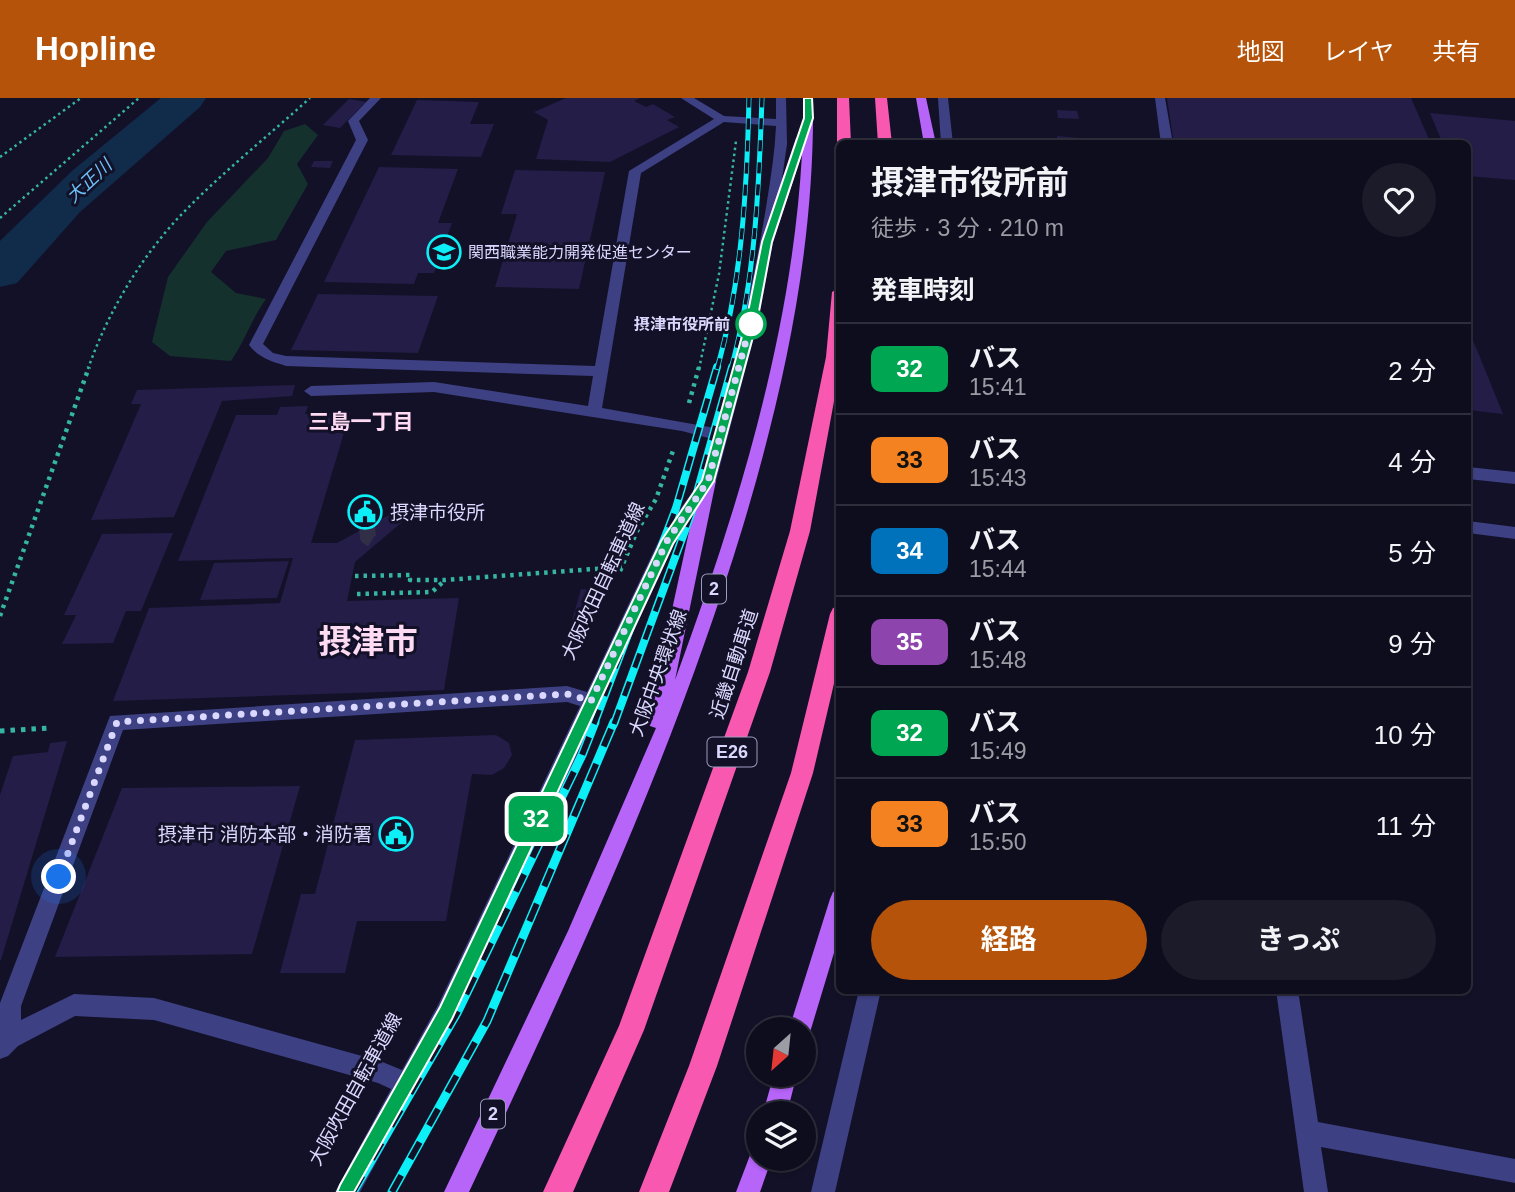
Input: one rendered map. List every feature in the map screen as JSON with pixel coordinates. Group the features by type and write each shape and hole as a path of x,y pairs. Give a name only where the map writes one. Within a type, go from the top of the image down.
{"highway":[{"path":"843,98 844,140"},
{"path":"881,98 885,140"},
{"name":"近畿自動車道","path":"558,1192 631,1030 759,672 800,531 836,336"},
{"path":"654,1192 703,1066 802,773 836,631"}],"main road":[{"name":"大阪中央環状線","path":"456,1192 586,918 644,781 726,557 779,372 804,219 808,98"},
{"path":"921,98 929,140"},
{"path":"767,242 808,118"},
{"path":"644,781 708,481"},
{"path":"804,1017 836,912"},
{"path":"748,1192 755,1171"}],"street":[{"path":"376,98 352,121 362,140 256,345 268,356 286,361 601,371"},
{"path":"686,98 722,119 782,123"},
{"path":"347,1192 446,1013 667,541 708,481 751,322 767,242 782,123 781,98"},
{"path":"943,98 947,140"},
{"path":"1160,98 1166,140"},
{"path":"594,414 635,171 722,119"},
{"path":"311,391 434,387 682,426 720,435"},
{"path":"397,406 400,388"},
{"path":"1471,473 1515,478"},
{"path":"1471,527 1515,533"},
{"path":"5,1043 10,1006 117,722 567,694 591,701"},
{"path":"823,1192 869,994"},
{"path":"1288,994 1316,1192"},
{"path":"5,1043 74,1005 153,1009 380,1072 406,1084"},
{"path":"1307,1132 1515,1171"}],"path":[{"path":"0,157 81,98"},
{"path":"0,218 139,98"},
{"path":"0,616 101,332 133,276 178,218 310,98"},
{"name":"大阪吹田自転車道線","path":"617,577 637,531 656,499 702,362 733,187 738,122"},
{"path":"355,576 411,575 410,580 445,580 622,567"},
{"path":"357,594 432,592 445,580"},
{"path":"0,731 49,727"}],"green space":[{"path":"305,124 318,135 297,164 308,184 276,240 226,251 211,272 236,293 266,299 236,353 231,361 170,356 152,342 168,277 207,222 268,158 284,131"}],"building":[{"path":"566,98 640,98 634,101 646,107 653,104 675,117 667,120 679,127 610,162 536,159 548,120 534,112"},
{"path":"1167,98 1411,98 1429,140 1173,140"},
{"path":"349,99 366,102 340,128 323,125"},
{"path":"417,100 479,102 470,124 494,124 481,157 391,155"},
{"path":"1057,110 1077,111 1079,119 1058,118"},
{"path":"1430,113 1515,121 1515,180 1471,176 1471,140 1441,140"},
{"path":"1057,136 1101,140 1057,140"},
{"path":"314,161 333,161 330,168 311,167"},
{"path":"379,167 458,169 438,223 452,223 434,273 418,273 414,284 324,282"},
{"path":"515,170 605,172 579,289 495,287 517,214 501,214"},
{"path":"318,294 438,296 418,353 291,350"},
{"path":"1471,335 1503,414 1471,410"},
{"path":"295,385 292,396 222,401 174,517 91,520 141,404 131,404 137,390"},
{"path":"308,406 305,414 350,413 311,543 337,543 398,510 407,512 408,517 355,562 347,601 459,598 444,690 113,701 149,608 280,603 293,558 178,561 236,415 277,415 280,407"},
{"path":"173,533 141,611 126,611 113,643 62,644 76,615 64,615 102,534"},
{"path":"289,561 277,598 200,600 214,563"},
{"path":"581,589 592,590 574,656 562,655"},
{"name":"摂津市 消防本部・消防署","path":"496,735 509,743 512,755 504,768 492,775 472,774 446,921 357,921 345,973 280,973 301,894 315,894 355,740"},
{"path":"67,741 0,960 0,795 13,756 48,752 50,743"},
{"path":"300,786 252,954 55,957 122,788"}],"waterway":[{"name":"大正川","path":"0,272 64,202 186,98"}],"tunnel":[{"path":"367,526 368,537 378,543"}],"railway":[{"path":"717,369 738,269 747,166 749,98"},
{"path":"731,369 751,269 762,98"},
{"path":"594,724 676,508 717,367"},
{"path":"614,724 691,514 732,367"},
{"path":"353,1192 457,1013 582,755 595,722"},
{"path":"392,1192 487,1021 614,722"}],"bus line":[{"name":"32","path":"347,1192 446,1013 667,541 708,481 751,322 767,242 808,118 808,98"}],"place":[{"name":"関西職業能力開発促進センター","path":"444,252"},
{"name":"摂津市役所前","path":"751,324"},
{"name":"摂津市役所","path":"365,512"},
{"name":"摂津市 消防本部・消防署","path":"396,834"}],"district":[{"name":"三島一丁目","path":"361,421"},
{"name":"摂津市","path":"368,641"}],"route":[{"path":"59,877 117,722 567,694 591,701 667,541 708,481 751,324"}]}
